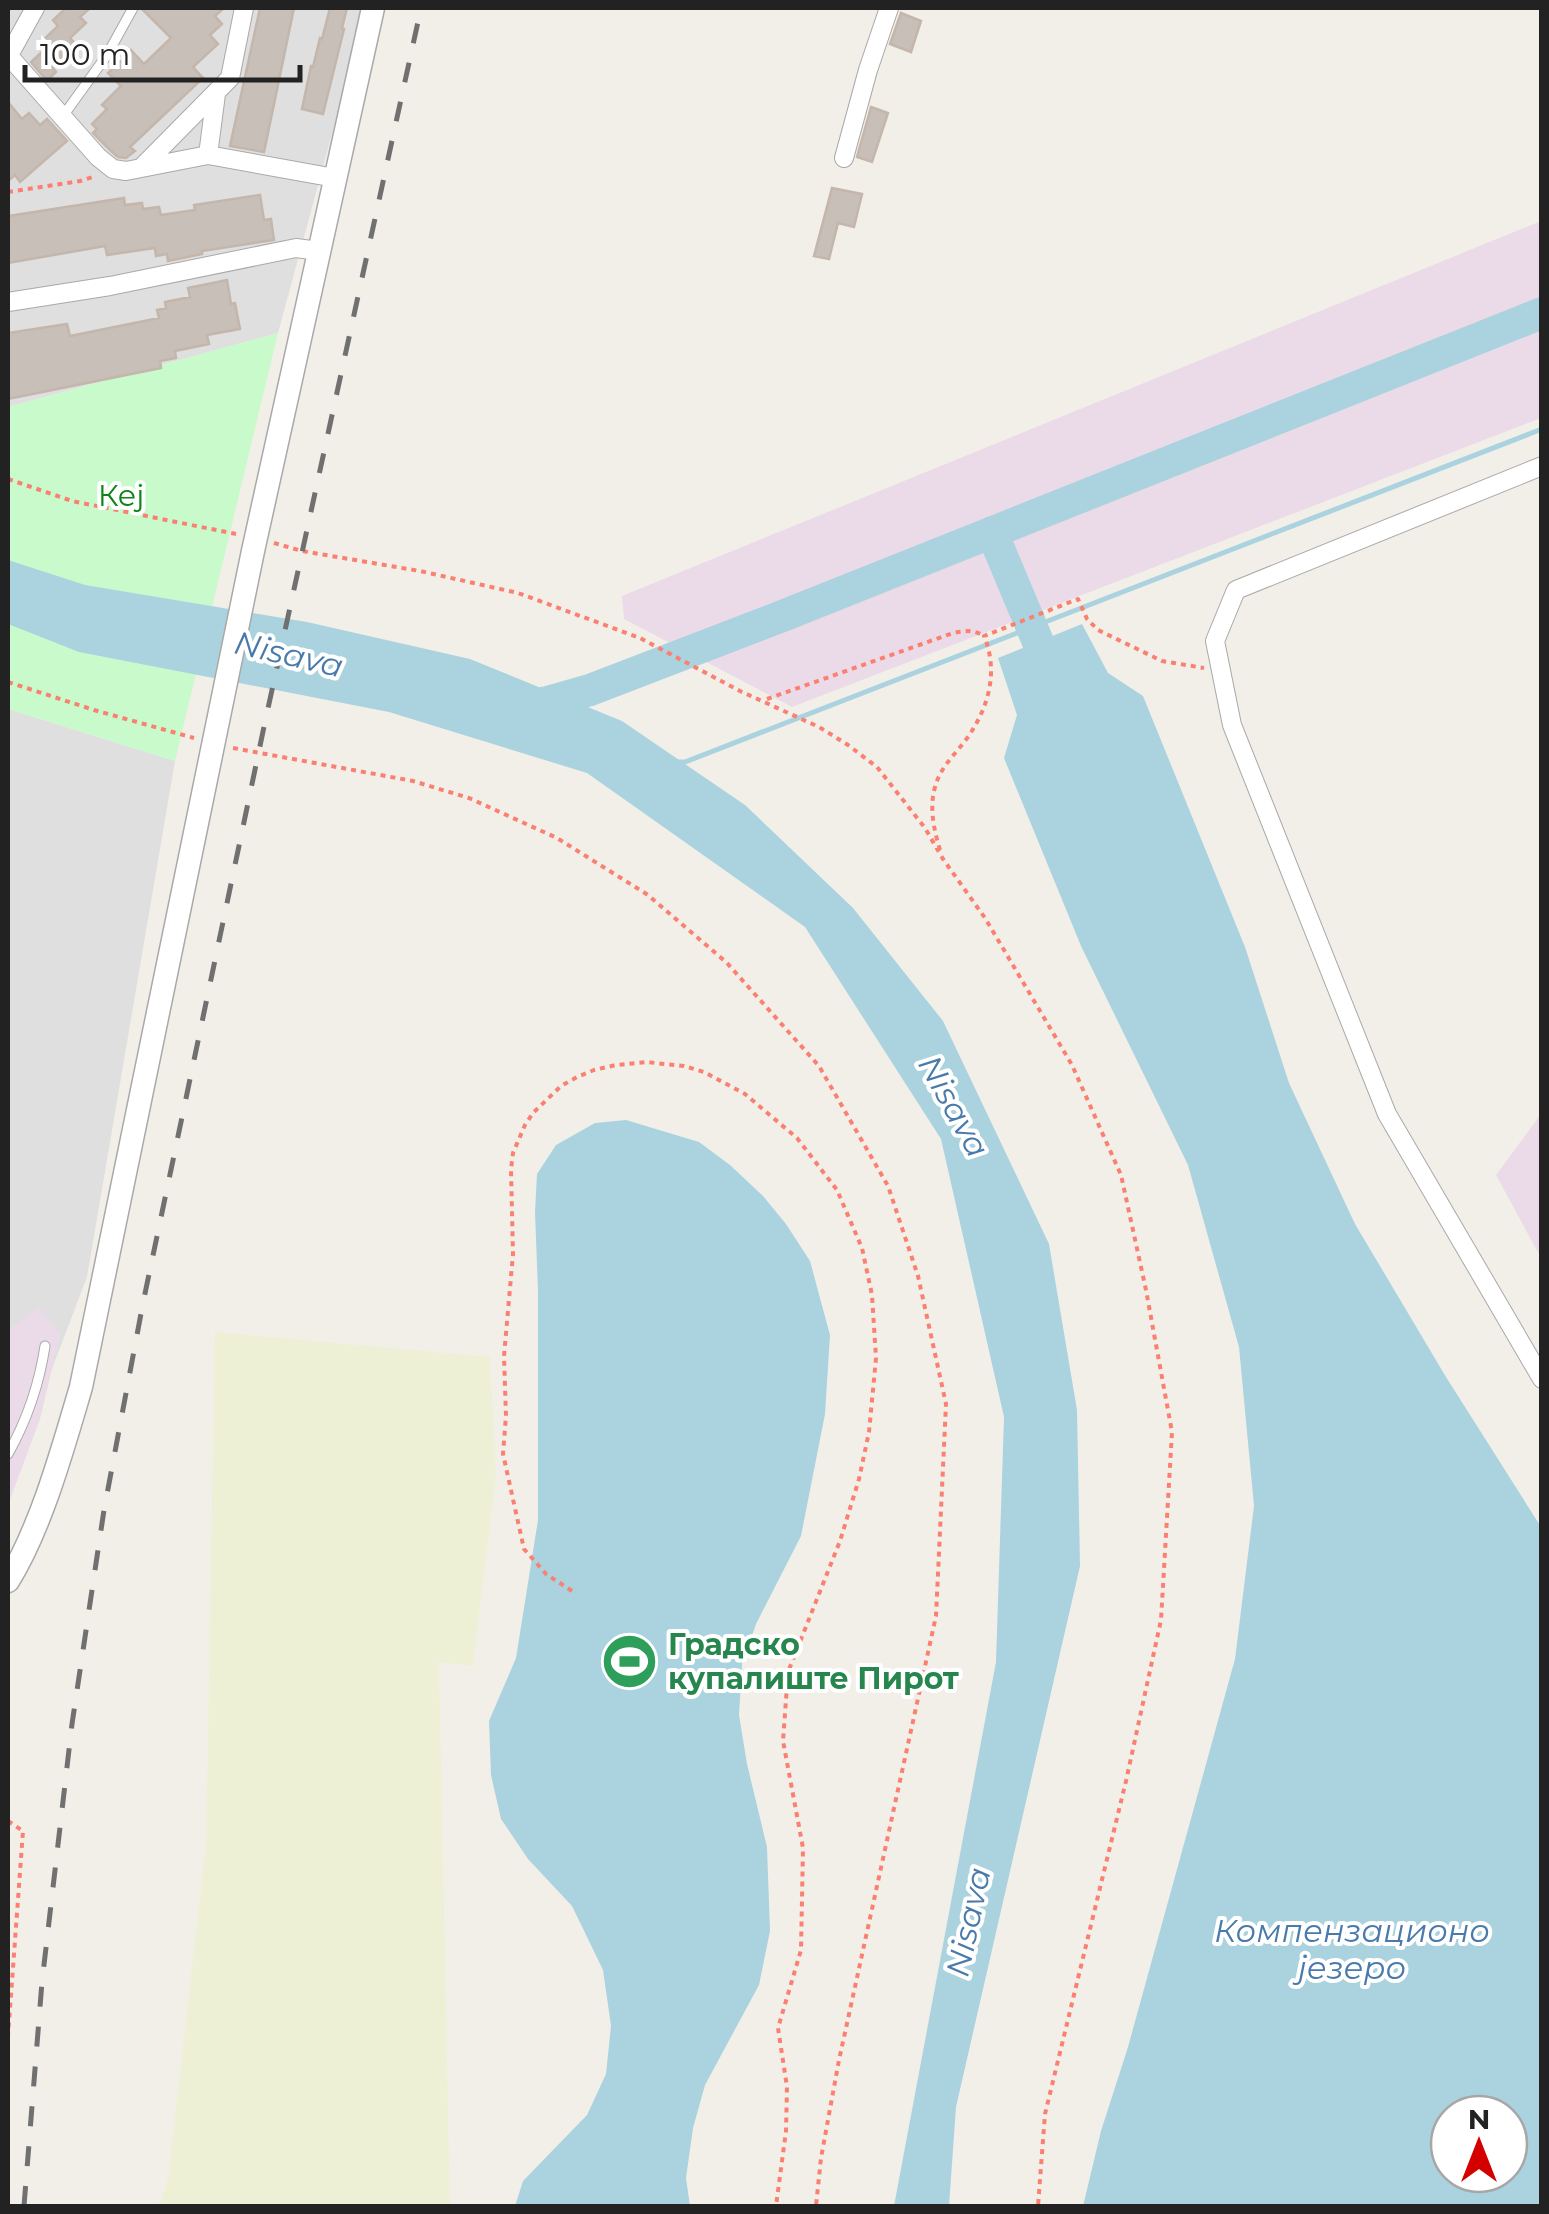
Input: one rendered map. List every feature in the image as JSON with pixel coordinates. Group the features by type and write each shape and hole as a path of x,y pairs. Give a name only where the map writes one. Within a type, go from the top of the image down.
{"street":[{"path":"35,8 8,56 104,163 119,170 208,155 336,178"},
{"path":"141,168 230,78 244,8"},
{"path":"8,1581 58,1463 81,1387 255,544 373,8"},
{"path":"844,158 889,8"},
{"path":"208,155 216,94"},
{"path":"8,302 110,286 296,248 319,251"},
{"path":"1542,466 1236,590 1215,640 1232,724 1386,1114 1542,1379"}],"lane":[{"path":"63,116 107,55 133,8"},
{"path":"8,1454 36,1393 45,1346"}],"path":[{"path":"8,192 80,181 119,170"},
{"path":"8,478 72,501 255,544 420,571 518,594 640,638 819,727 876,768 924,828 985,918 1072,1066 1120,1175 1172,1432 1161,1620 1045,2114 1038,2206"},
{"path":"984,636 1078,598 1087,619 1098,630 1162,661 1220,668"},
{"path":"764,700 952,633 977,632 984,636 993,673 989,696 971,733 946,763 934,788 932,825 943,859"},
{"path":"8,682 214,744 412,780 469,798 557,838 648,895 727,963 819,1066 888,1186 918,1276 946,1404 936,1616 839,2060 816,2206"},
{"path":"572,1591 546,1574 524,1549 504,1454 504,1356 513,1254 514,1153 534,1112 562,1086 577,1078 616,1064 684,1066 745,1094 797,1138 837,1190 862,1248 872,1296 876,1358 869,1432 859,1479 840,1542 788,1672 782,1741 803,1848 802,1916 801,1950 778,2028 787,2087 786,2132 776,2206"},
{"path":"8,1821 23,1831 8,2036"}],"shaded area":[{"path":"8,8 366,8 278,333 8,407"},
{"path":"1541,221 1541,418 792,707 624,619 622,596"},
{"path":"8,709 175,761 87,1277 8,1484"},
{"path":"1541,1114 1541,1258 1496,1175"},
{"path":"39,1307 60,1336 40,1419 8,1505 8,1330"}],"green space":[{"name":"Кеј","path":"278,333 175,761 8,709 8,407"},
{"path":"215,1332 490,1357 496,1475 473,1666 439,1662 450,2206 159,2206 168,2178 206,1844"}],"water":[{"name":"Nisava","path":"8,560 85,585 307,622 470,659 622,721 745,805 853,908 943,1021 1049,1244 1077,1410 1080,1566 956,2107 949,2206 894,2206 996,1662 1004,1417 941,1139 805,927 587,773 389,712 79,652 8,624"},
{"name":"Компензационо језеро","path":"1082,624 1108,673 1143,696 1245,947 1289,1083 1355,1224 1541,1527 1541,2206 1083,2206 1235,1659 1254,1506 1239,1347 1188,1165 1081,946 1004,758 1017,715 998,658"},
{"name":"Градско купалиште Пирот","path":"626,1120 699,1142 763,1196 786,1224 810,1261 830,1335 825,1414 801,1536 756,1624 742,1664 739,1715 767,1847 770,1931 759,1985 705,2085 693,2128 686,2178 690,2206 515,2206 523,2181 587,2115 606,2074 611,2026 603,1970 572,1906 528,1859 501,1819 491,1775 489,1721 516,1658 538,1520 537,1174 556,1145 595,1123"}],"building":[{"path":"66,8 90,8 80,17 86,23 70,38 76,45 52,67 56,72 47,81 31,62 44,50 39,44 58,26 53,20"},
{"path":"141,8 224,8 215,16 222,24 210,35 218,44 193,67 203,78 130,147 135,151 126,158 118,157 93,133 97,129 92,124 107,109 102,105 121,86 108,73 131,50 144,64 171,38"},
{"path":"260,8 294,8 264,152 230,146"},
{"path":"330,8 347,8 323,114 302,109"},
{"path":"901,13 921,21 911,52 890,44"},
{"path":"8,102 22,119 29,113 40,125 47,119 67,141 20,182 15,175 8,181"},
{"path":"871,107 888,113 872,162 857,157"},
{"path":"832,188 862,194 854,227 838,223 829,259 814,256"},
{"path":"260,195 264,220 271,219 274,240 202,251 168,261 167,254 156,256 155,248 107,255 105,246 8,263 8,216 124,198 125,205 159,207 161,215 195,210 194,205"},
{"path":"227,280 240,329 207,335 209,344 175,351 176,358 160,361 161,368 8,399 8,333 67,324 70,336 159,318 157,310 166,308 165,302 190,297 188,288"}],"waterway":[{"path":"525,705 590,690 785,615 1542,313"},
{"path":"677,762 1542,429"},
{"path":"992,532 1038,642"}],"railway":[{"path":"24,2206 42,1982 72,1724 104,1510 143,1303 265,722 421,8"}],"place":[{"name":"Градско купалиште Пирот","path":"629,1661"}]}
